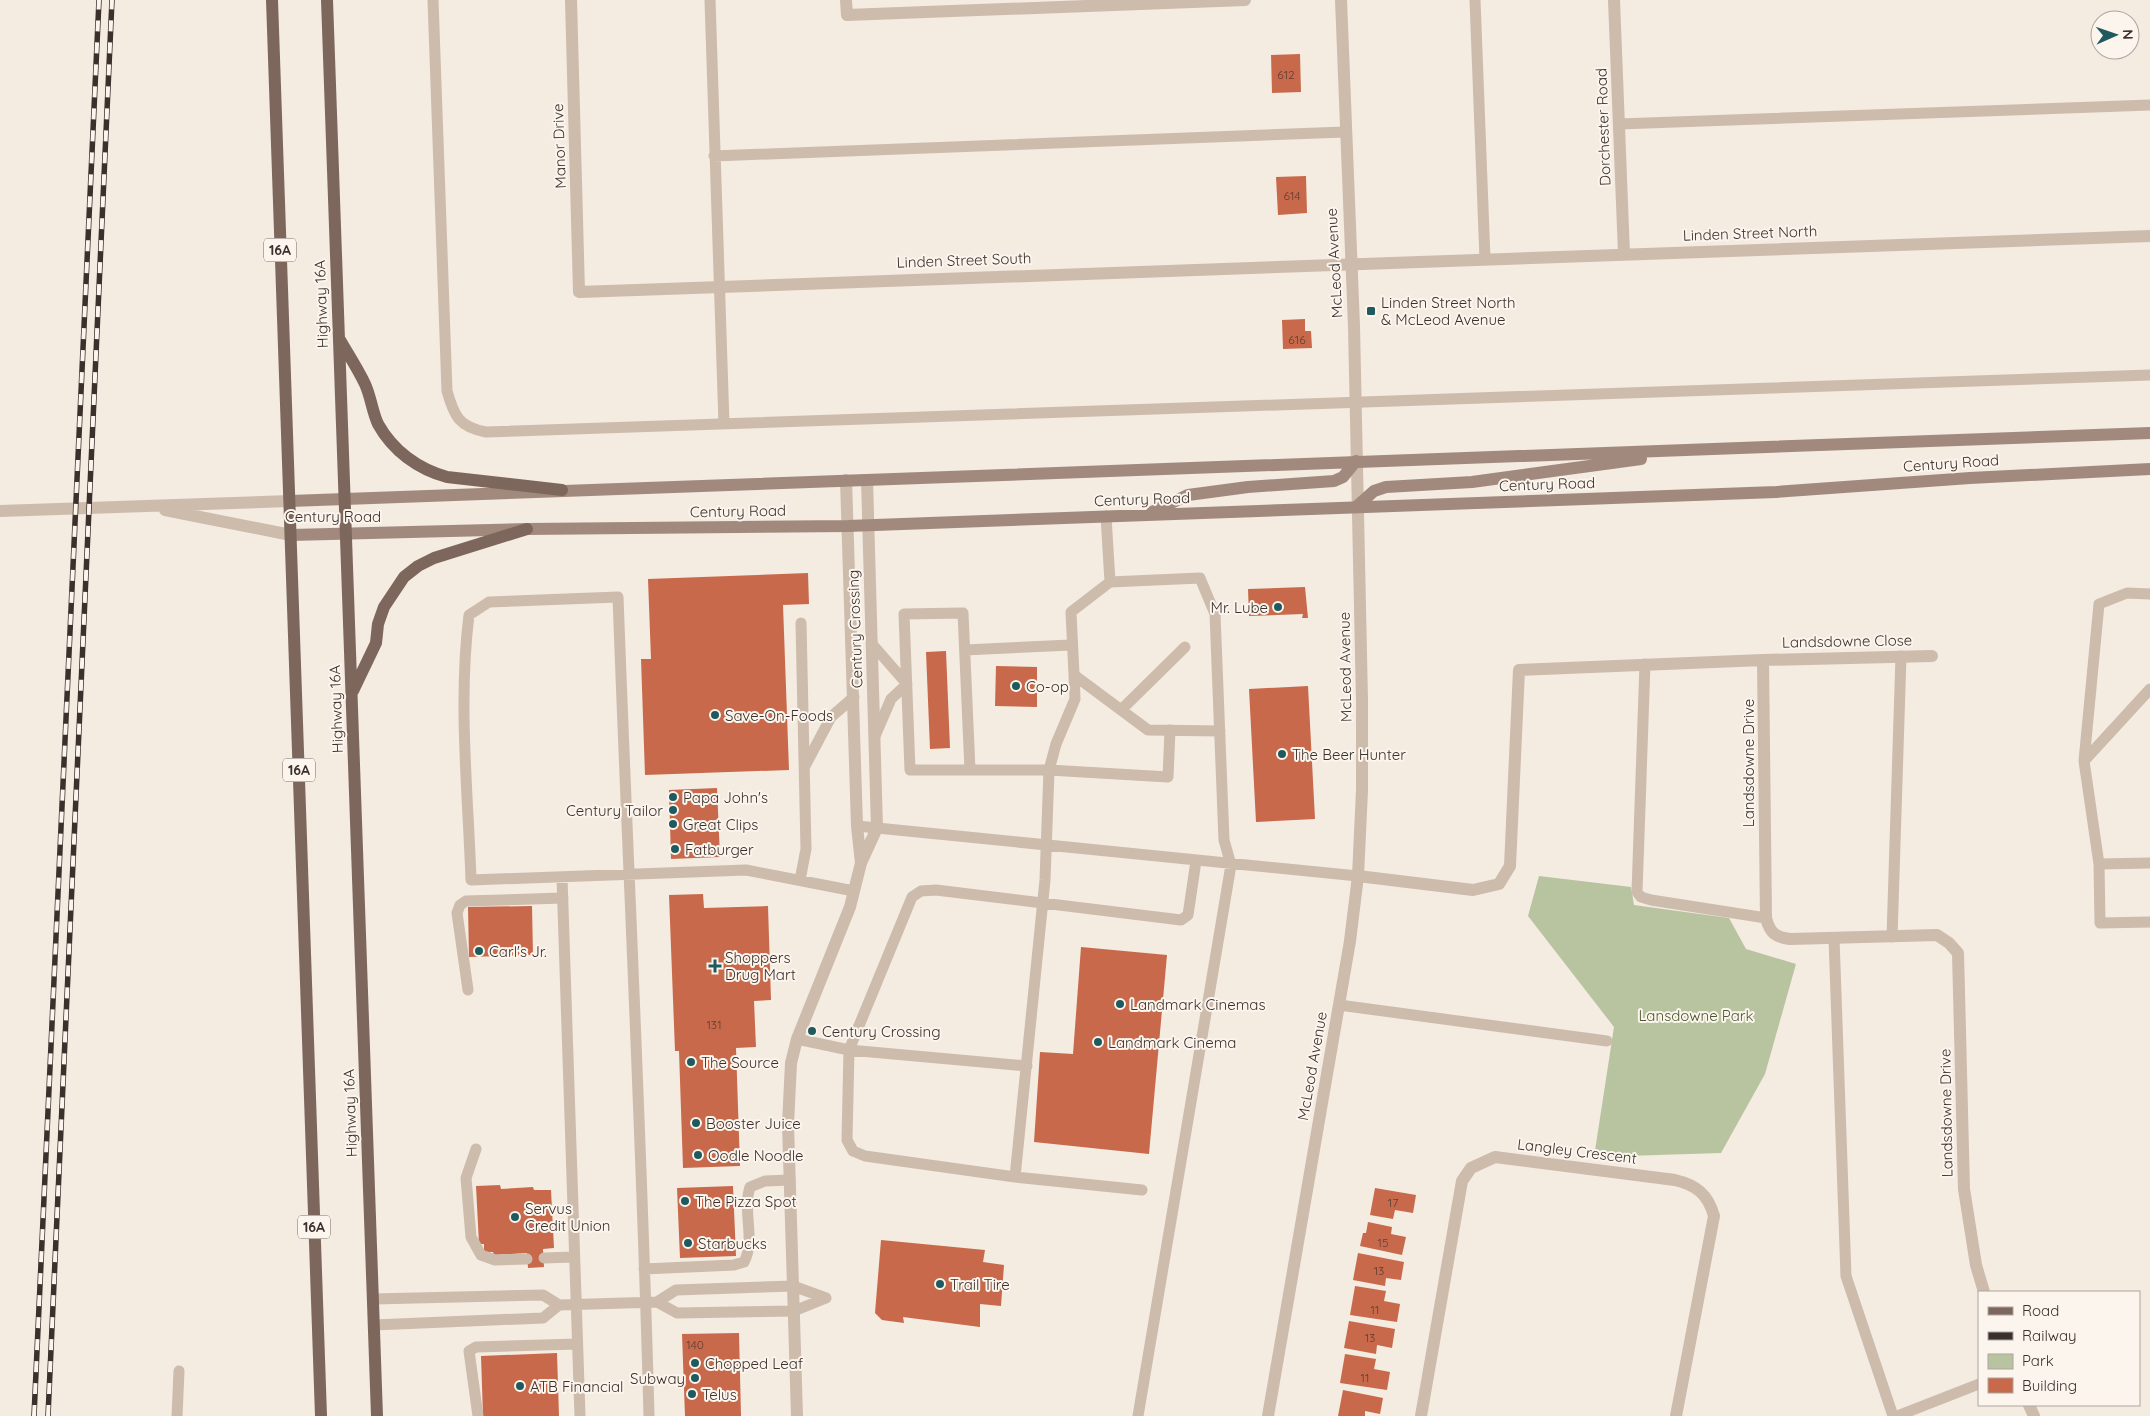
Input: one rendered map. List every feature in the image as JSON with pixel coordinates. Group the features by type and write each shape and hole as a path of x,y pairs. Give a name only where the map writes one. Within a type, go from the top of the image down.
{"main road":[{"name":"16A","path":"272,0 321,1416"},
{"name":"Highway 16A","path":"327,0 377,1416"},
{"path":"338,336 366,385 378,424 401,453 415,464 430,472 447,477 562,490"},
{"name":"Century Road","path":"290,501 2150,433"},
{"path":"1356,507 1374,491 1386,487 1472,482 1708,449"},
{"path":"1147,515 1188,495 1248,487 1334,481 1343,477 1356,461"},
{"name":"Century Road","path":"291,535 527,529 848,526 1776,492 1970,478 2150,469"},
{"path":"352,693 376,643 378,624 384,607 404,577 418,566 434,558 527,529"}],"street":[{"name":"Manor Drive","path":"571,0 579,292"},
{"path":"846,0 847,15 986,5 1246,0"},
{"name":"McLeod Avenue","path":"1268,1416 1339,1006 1358,876 1362,790 1362,711 1351,264 1341,0"},
{"name":"Dorchester Road","path":"1614,0 1624,254"},
{"name":"Linden Street North","path":"1351,264 2150,236"},
{"name":"Linden Street South","path":"579,292 1351,264"},
{"name":"Century Crossing","path":"846,480 857,826 861,864"},
{"name":"Century Crossing","path":"797,1416 788,1124 791,1063 797,1038 854,891 861,864 877,828 867,480"},
{"name":"Century Road","path":"0,511 138,504 290,501"},
{"name":"Century Road","path":"138,504 291,535"},
{"name":"Landsdowne Close","path":"1763,660 1932,656"},
{"path":"1358,876 1473,890 1499,884 1510,866 1519,670 1763,660"},
{"name":"Landsdowne Drive","path":"1763,660 1766,918 1768,927 1778,937 1790,939 1937,935 1949,943 1958,953 1964,1189 1976,1264 1984,1291"},
{"name":"Langley Crescent","path":"1420,1416 1462,1181 1471,1168 1495,1157 1675,1180 1689,1184 1701,1191 1711,1204 1714,1216 1676,1416"}],"lane":[{"path":"433,0 447,391 451,406 459,421 472,429 486,432 2150,375"},
{"path":"710,0 724,424"},
{"path":"1475,0 1485,259"},
{"path":"1619,124 2150,105"},
{"path":"714,156 1345,132"},
{"path":"1106,516 1110,582"},
{"path":"1015,1177 1048,846 1050,770 1056,744 1075,699 1071,645 1071,612 1110,582 1200,578 1215,614 1224,840 1231,865 1138,1416"},
{"path":"2150,594 2127,593 2099,604 2084,761 2099,864 2100,923 2150,922"},
{"path":"649,1416 651,1302 644,1269 629,875 618,597 489,602 469,615 464,651 471,880 562,878 629,875 746,870 854,891"},
{"path":"970,770 963,613 904,614 910,770 970,770 1050,770 1168,776 1170,730"},
{"path":"800,880 806,849 801,623"},
{"path":"872,644 907,684"},
{"path":"965,650 1071,645"},
{"path":"1121,710 1185,647"},
{"path":"1892,936 1901,656"},
{"path":"1645,664 1637,892 1641,897 1651,900 1766,918"},
{"path":"1074,675 1148,730 1220,731"},
{"path":"875,736 891,699 907,684"},
{"path":"2084,761 2150,689"},
{"path":"804,766 831,717 854,697"},
{"path":"857,826 1231,865 1358,876"},
{"path":"1142,1190 1015,1177 865,1156 854,1151 847,1140 849,1050 912,897 921,892 936,890 1181,920 1188,915 1192,902 1196,861"},
{"path":"2099,864 2150,863"},
{"path":"562,878 580,1416"},
{"path":"468,990 457,913 460,905 466,901 563,898"},
{"path":"1834,938 1846,1276 1895,1416 1978,1384"},
{"path":"1339,1006 1608,1041"},
{"path":"797,1038 849,1050 1026,1066"},
{"path":"476,1149 466,1178 471,1237 481,1255 495,1260 527,1259"},
{"path":"644,1269 734,1266 744,1262 748,1254 746,1199 750,1187 765,1181 790,1180"},
{"path":"544,1258 574,1257"},
{"path":"373,1299 543,1294 559,1305 576,1305 651,1302 676,1290 793,1286 826,1298 794,1311 677,1313 651,1302"},
{"path":"374,1325 543,1318 559,1305"},
{"path":"478,1416 470,1351 476,1346 577,1344"},
{"path":"177,1416 178,1371"}],"green space":[{"name":"Lansdowne Park","path":"1539,876 1631,887 1634,905 1729,918 1746,949 1796,964 1765,1074 1721,1153 1594,1157 1614,1027 1528,916"}],"building":[{"path":"1300,54 1301,92 1272,93 1271,55"},
{"path":"1306,176 1307,213 1278,215 1276,177"},
{"path":"1305,319 1305,331 1311,331 1312,348 1283,349 1282,320"},
{"name":"Save-On-Foods","path":"808,573 809,604 783,605 789,770 645,775 641,659 651,659 648,579"},
{"name":"Mr. Lube","path":"1305,587 1308,618 1302,618 1303,614 1249,616 1248,589"},
{"path":"946,651 950,748 930,749 926,652"},
{"name":"Co-op","path":"996,666 1037,667 1037,707 995,706"},
{"name":"The Beer Hunter","path":"1308,686 1315,819 1256,822 1249,689"},
{"path":"717,788 720,857 671,859 669,790"},
{"path":"703,894 704,908 768,906 771,1000 754,1001 756,1047 736,1048 740,1166 683,1168 679,1051 675,1051 669,895"},
{"path":"532,906 533,955 469,957 468,907"},
{"name":"Landmark Cinemas","path":"1081,947 1167,955 1149,1154 1034,1142 1040,1052 1073,1054"},
{"name":"Servus Credit Union","path":"500,1185 501,1189 533,1187 534,1190 551,1190 554,1248 543,1249 544,1267 528,1268 527,1253 494,1255 493,1252 484,1252 484,1244 479,1244 476,1186"},
{"path":"733,1186 736,1256 680,1258 677,1188"},
{"path":"1375,1188 1416,1195 1413,1213 1395,1210 1393,1219 1370,1215"},
{"path":"1368,1222 1392,1227 1391,1234 1406,1237 1402,1255 1360,1246 1363,1233 1366,1233"},
{"name":"Trail Tire","path":"881,1240 985,1250 983,1262 1004,1265 1001,1306 980,1304 980,1327 903,1317 904,1323 882,1320 875,1313"},
{"path":"1358,1253 1404,1262 1401,1280 1386,1278 1385,1286 1353,1280"},
{"path":"1355,1286 1386,1291 1384,1301 1400,1304 1397,1322 1350,1315"},
{"path":"1349,1321 1395,1329 1392,1348 1377,1345 1376,1354 1344,1348"},
{"path":"739,1333 741,1416 685,1416 682,1334"},
{"name":"ATB Financial","path":"557,1353 559,1416 483,1416 481,1356"},
{"path":"1345,1354 1376,1359 1374,1369 1390,1372 1387,1390 1340,1383"},
{"path":"1343,1390 1383,1398 1380,1414 1365,1411 1365,1416 1338,1416"}],"railway":[{"path":"34,1416 99,0"},
{"path":"48,1416 112,0"}],"place":[{"name":"Linden Street North & McLeod Avenue","path":"1371,311"},
{"name":"Mr. Lube","path":"1278,607"},
{"name":"Co-op","path":"1016,686"},
{"name":"Save-On-Foods","path":"715,715"},
{"name":"The Beer Hunter","path":"1282,754"},
{"name":"Papa John's","path":"673,797"},
{"name":"Century Tailor","path":"673,810"},
{"name":"Great Clips","path":"673,824"},
{"name":"Fatburger","path":"675,849"},
{"name":"Carl's Jr.","path":"479,951"},
{"name":"Shoppers Drug Mart","path":"715,966"},
{"name":"Landmark Cinemas","path":"1120,1004"},
{"name":"Century Crossing","path":"812,1031"},
{"name":"Landmark Cinema","path":"1098,1042"},
{"name":"The Source","path":"691,1062"},
{"name":"Booster Juice","path":"696,1123"},
{"name":"Oodle Noodle","path":"698,1155"},
{"name":"The Pizza Spot","path":"685,1201"},
{"name":"Servus Credit Union","path":"515,1217"},
{"name":"Starbucks","path":"688,1243"},
{"name":"Trail Tire","path":"940,1284"},
{"name":"Chopped Leaf","path":"695,1363"},
{"name":"Subway","path":"695,1378"},
{"name":"ATB Financial","path":"520,1386"},
{"name":"Telus","path":"692,1394"}]}
